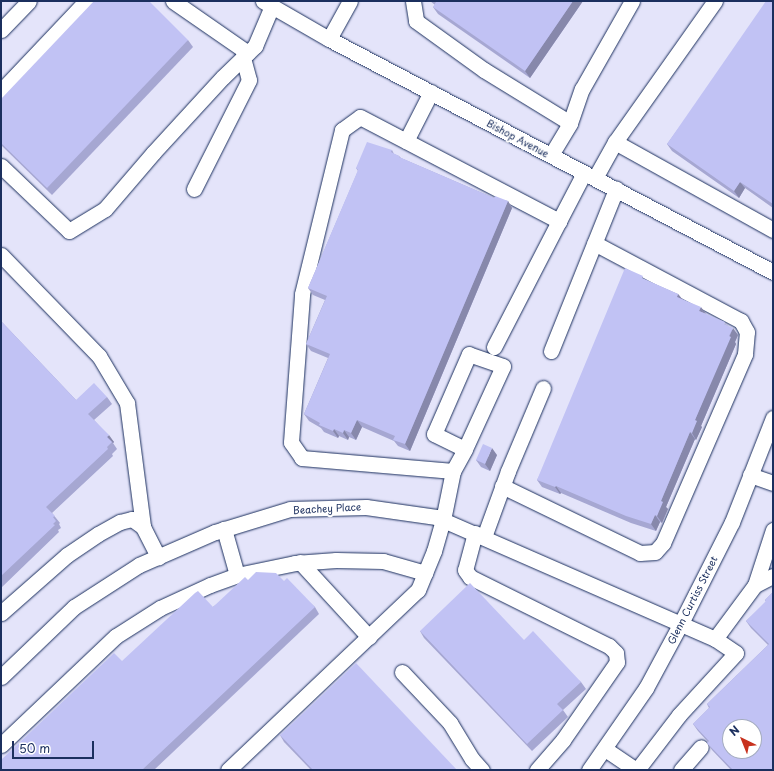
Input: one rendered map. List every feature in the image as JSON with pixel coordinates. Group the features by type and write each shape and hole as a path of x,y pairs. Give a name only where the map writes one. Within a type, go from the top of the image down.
{"street":[{"path":"1,30 29,1"},
{"path":"172,1 245,55 249,80 194,189"},
{"path":"329,39 350,1"},
{"path":"413,1 416,21 484,70 570,123"},
{"path":"551,155 570,123 582,89 632,1"},
{"path":"494,347 559,221 715,1"},
{"path":"1,91 83,2"},
{"path":"1,166 69,231 105,209 152,153 255,46 267,3"},
{"name":"Bishop Avenue","path":"267,3 329,39 773,272"},
{"path":"406,141 431,92"},
{"path":"453,471 302,458 291,442 302,294 342,130 360,117 559,221"},
{"path":"615,142 773,230"},
{"path":"551,351 616,189"},
{"path":"502,486 640,553 655,552 663,543 745,354 747,332 740,321 594,243"},
{"path":"1,255 99,356 127,404 143,527 158,557"},
{"path":"228,770 418,590 434,551 443,520 453,471 466,449 503,366 469,354 434,434 466,449"},
{"path":"537,770 562,740 617,662 616,652 609,646 470,577 465,570 543,388"},
{"name":"Glenn Curtiss Street","path":"589,770 646,688 681,623 732,522 773,418"},
{"path":"750,475 773,483"},
{"name":"Beachey Place","path":"2,672 74,607 139,565 224,529 290,510 366,506 436,517 681,623 715,639 736,653 679,715 637,770"},
{"path":"1,613 67,555 98,534 120,522 132,519 143,527"},
{"path":"224,529 236,575"},
{"path":"715,639 755,585 773,530"},
{"path":"1,745 116,636 160,608 210,585 236,575 300,562 336,560 384,561 425,573"},
{"path":"300,562 369,637"},
{"path":"755,585 773,576"},
{"path":"402,672 450,723 472,759 482,770"},
{"path":"681,770 701,748"},
{"path":"605,749 637,770"}],"shaded area":[{"path":"1,1 773,1 773,770 1,770"}],"building":[{"path":"94,1 149,1 188,40 47,188 1,143 1,99"},
{"path":"434,1 573,1 525,71 433,7 436,2"},
{"path":"766,1 773,1 773,204 740,182 734,191 667,144"},
{"path":"367,142 392,150 391,152 399,157 494,198 495,196 508,201 405,444 393,440 395,436 357,420 351,433 344,430 343,433 334,429 333,431 319,425 320,423 304,414 330,354 306,344 327,296 308,288 358,170 356,168"},
{"path":"625,268 643,276 642,278 678,294 677,297 701,307 699,311 725,322 724,324 733,328 729,336 731,337 695,420 697,421 692,433 690,432 661,501 663,502 657,516 655,515 651,524 626,516 556,486 555,487 537,480"},
{"path":"1,321 76,400 94,383 107,397 88,414 109,435 107,437 112,442 107,447 108,449 46,507 55,516 53,517 56,521 53,524 55,525 1,576"},
{"path":"483,444 492,448 485,464 476,460"},
{"path":"256,572 276,573 284,581 287,578 315,607 142,770 1,770 1,760 114,653 122,661 198,591 213,607 245,577 248,580"},
{"path":"470,583 524,640 533,631 581,682 557,704 563,710 527,744 420,631"},
{"path":"773,592 773,770 733,770 722,759 762,759 762,719 722,719 722,759 707,743 709,741 693,724 710,707 707,704 769,644 746,621 766,601 765,600"},
{"path":"356,663 457,770 313,770 280,735"}]}
